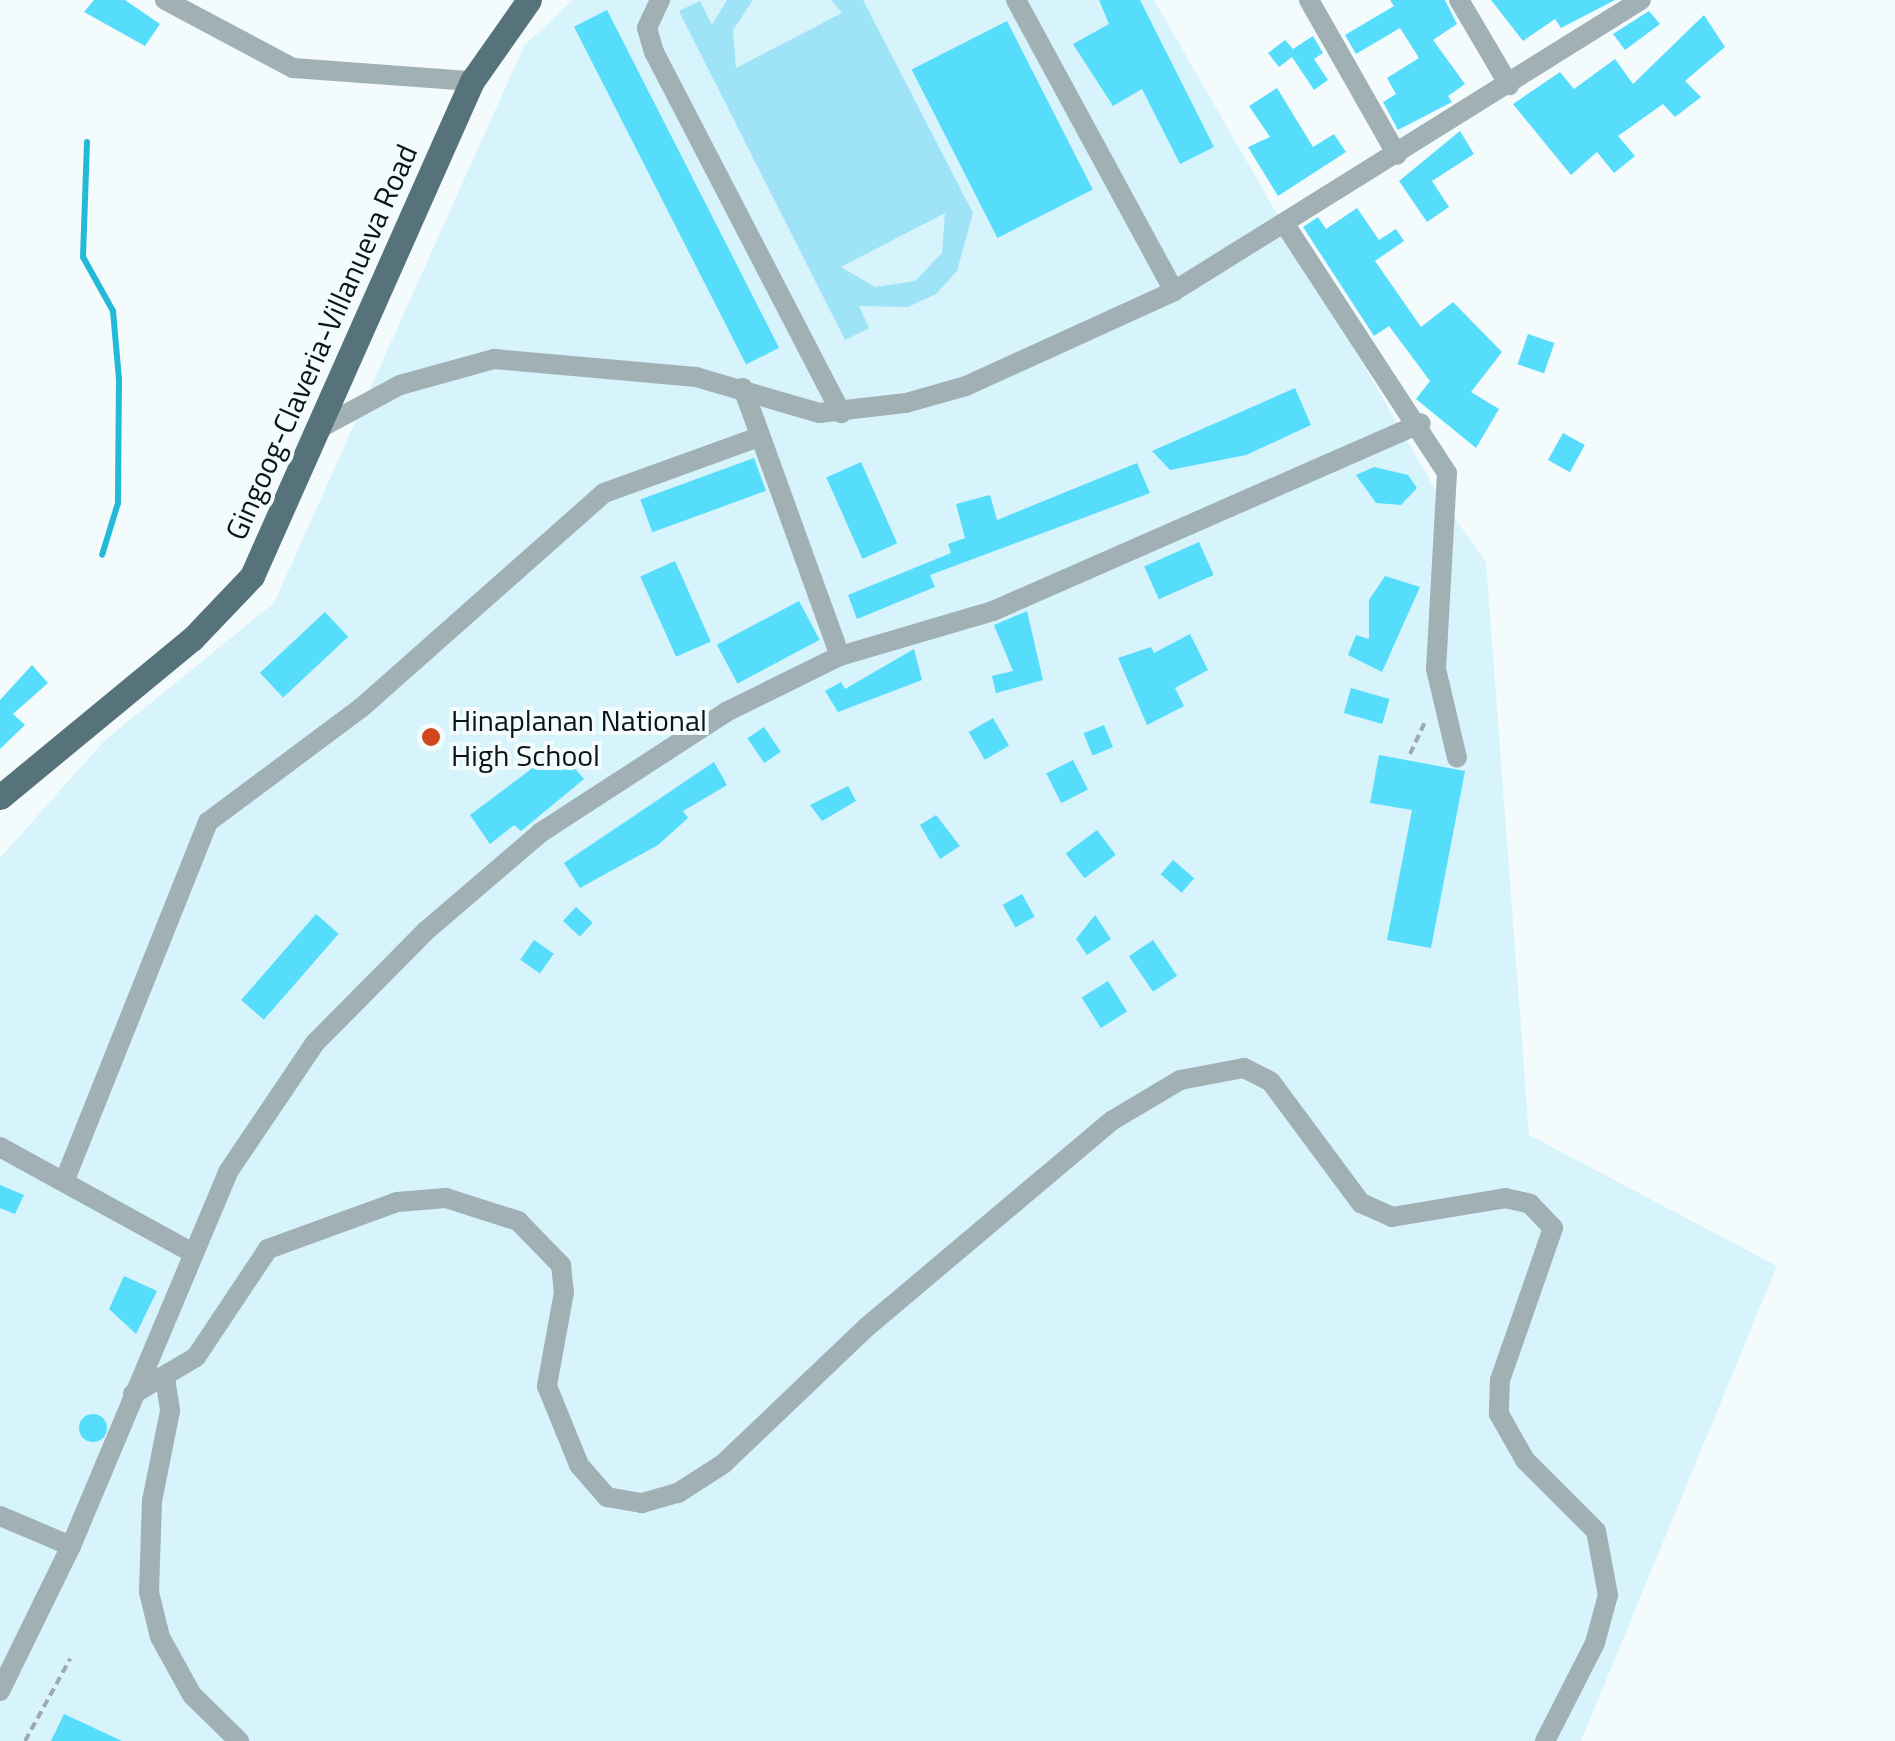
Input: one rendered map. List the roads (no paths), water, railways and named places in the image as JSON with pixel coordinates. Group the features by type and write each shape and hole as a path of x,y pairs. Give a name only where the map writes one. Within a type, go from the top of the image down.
{"main road":[{"name":"Gingoog-Claveria-Villanueva Road","path":"0,797 231,601 270,544 472,81 529,0"}],"street":[{"path":"165,0 293,68 472,81"},
{"path":"660,0 648,28 654,52 841,413"},
{"path":"1016,0 1174,290"},
{"path":"1309,0 1396,155"},
{"path":"1459,0 1509,85"},
{"path":"322,427 400,385 494,359 625,366 743,388 841,413 966,386 1174,290 1641,0"},
{"path":"1284,223 1421,423 1446,473 1450,500 1438,692 1456,758"},
{"path":"743,388 756,438 840,656"},
{"path":"0,1691 71,1546 191,1252 274,1098 340,1013 426,930 627,771 840,656 992,611 1421,423"},
{"path":"64,1182 208,822 362,708 604,493 756,438"},
{"path":"133,1394 166,1378 210,1340 253,1262 290,1238 397,1202 446,1198 487,1206 518,1220 561,1264 564,1292 546,1386 554,1417 607,1497 642,1503 678,1492 723,1464 868,1326 1113,1120 1180,1080 1244,1068 1272,1082 1361,1203 1392,1217 1505,1198 1530,1204 1553,1228 1500,1380 1499,1414 1524,1460 1596,1531 1608,1595 1594,1644 1545,1741"},
{"path":"0,1147 191,1252"},
{"path":"166,1378 170,1411 152,1500 149,1592 160,1637 192,1695 239,1741"},
{"path":"0,1516 71,1546"}],"waterway":[{"path":"87,142 83,257 113,311 119,379 118,503 102,555"}],"place":[{"name":"Hinaplanan National High School","path":"431,737"}]}
